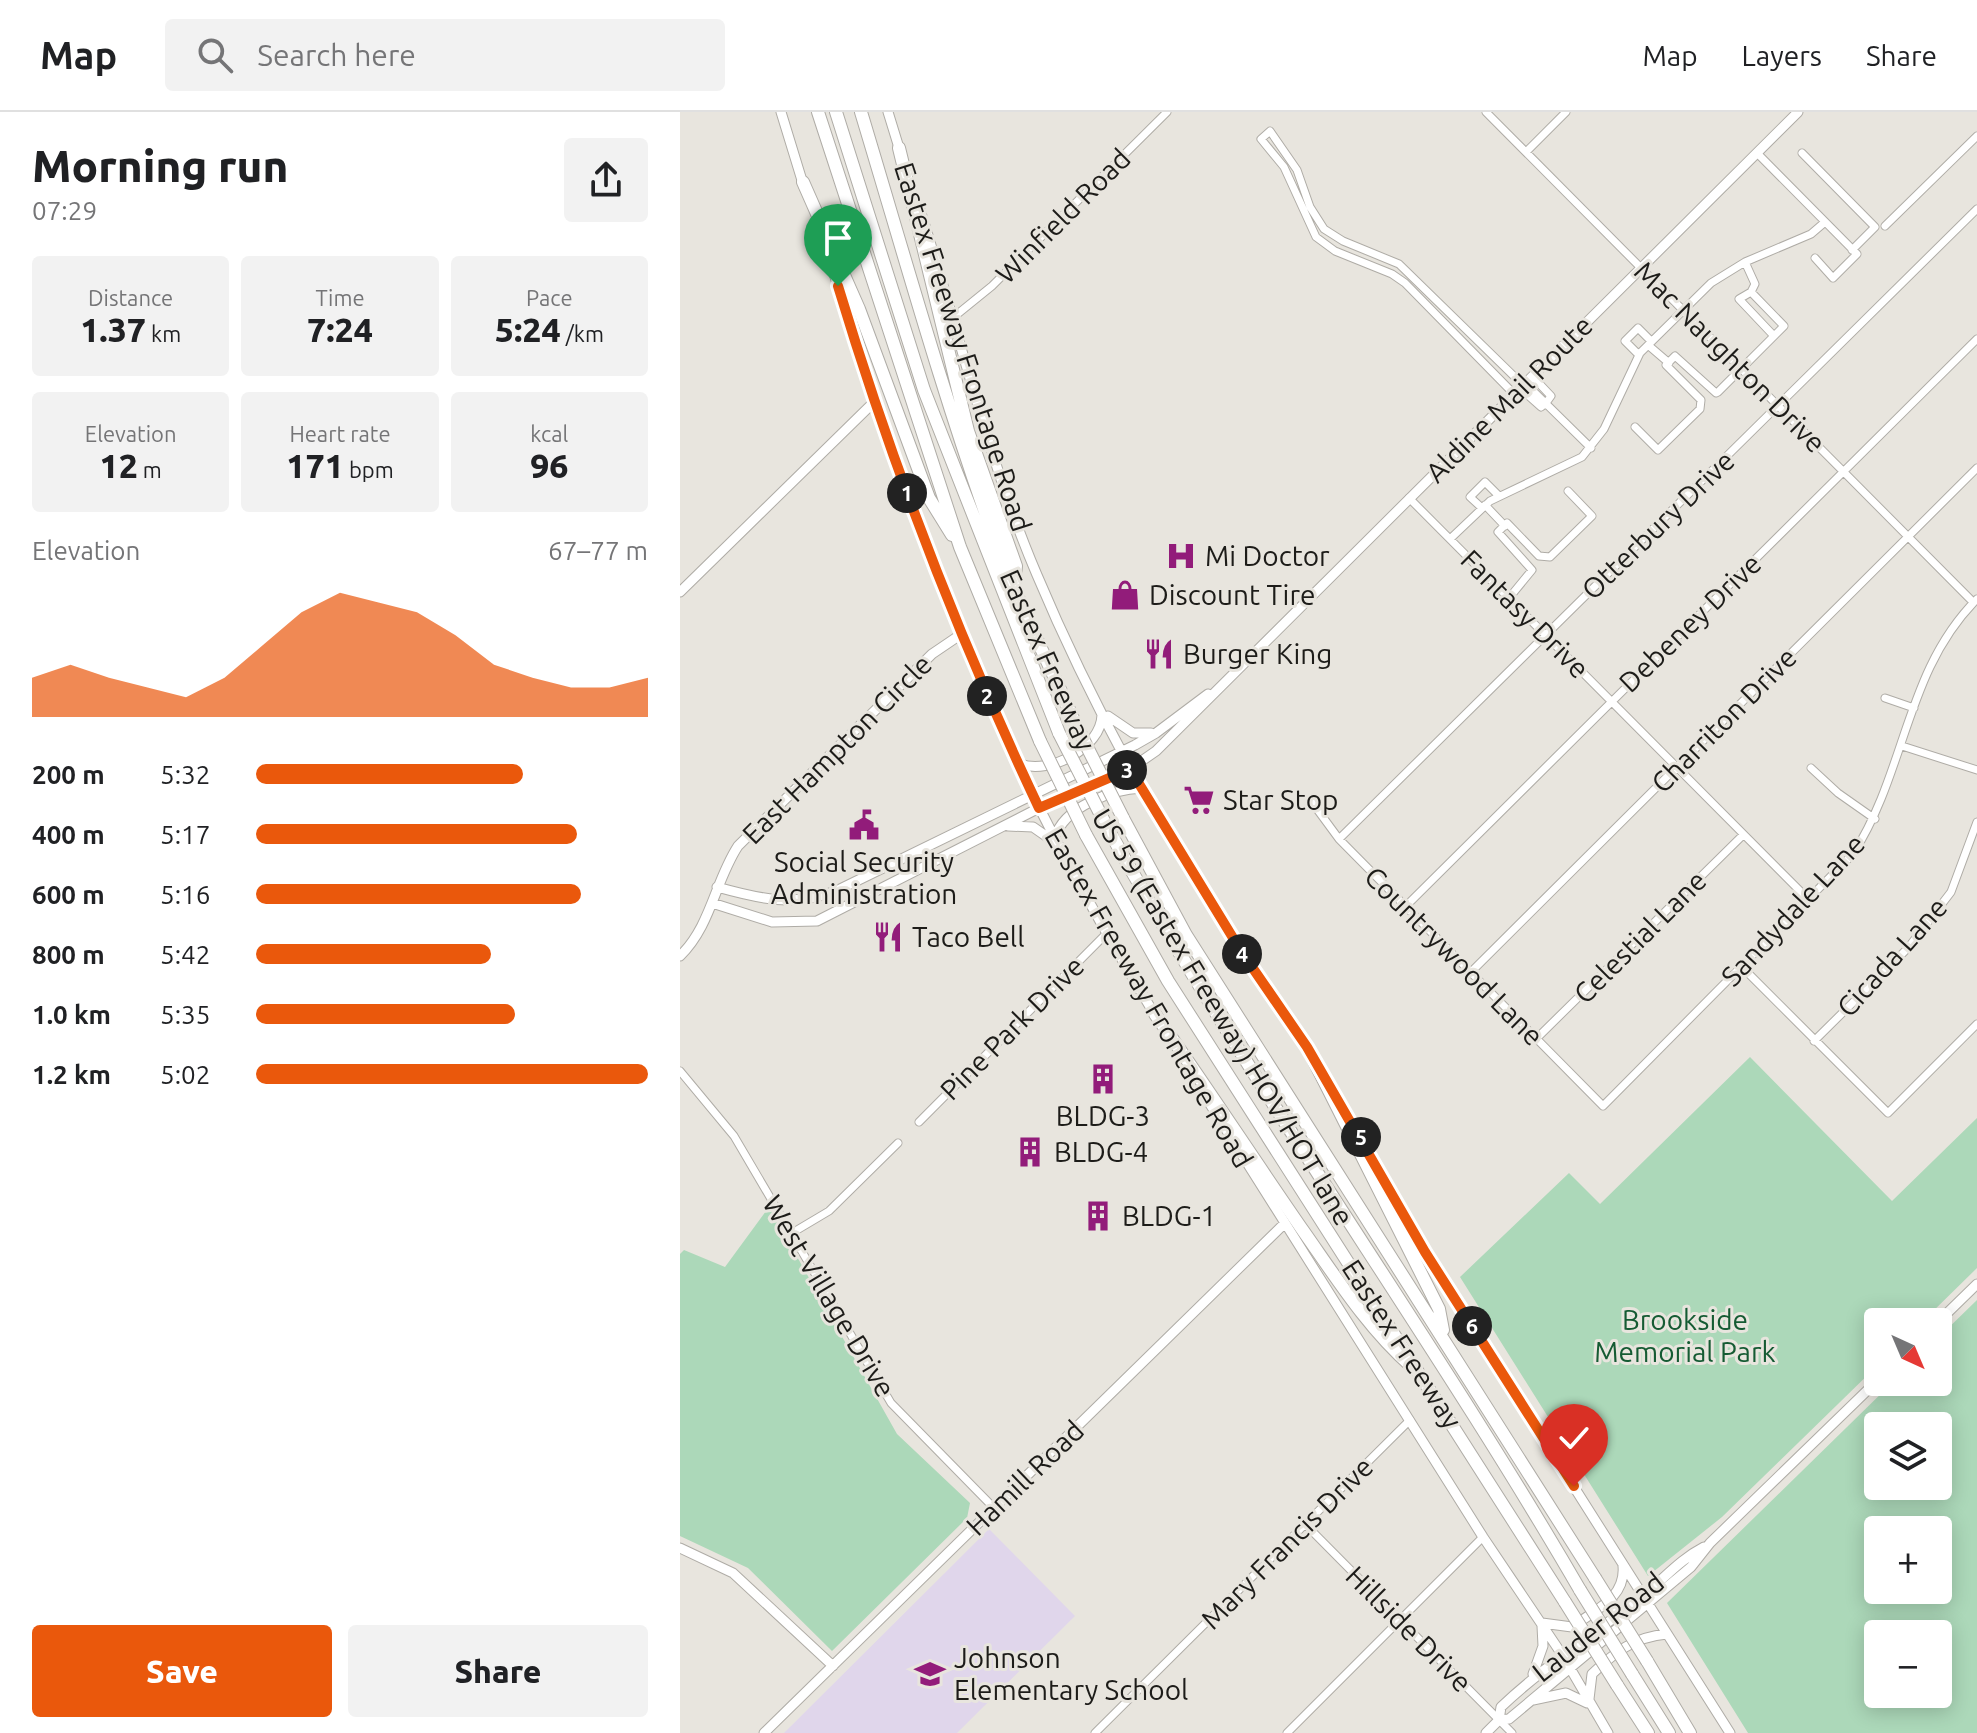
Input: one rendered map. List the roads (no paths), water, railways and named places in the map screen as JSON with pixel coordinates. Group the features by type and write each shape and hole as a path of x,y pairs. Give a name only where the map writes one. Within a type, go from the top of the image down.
{"highway":[{"name":"Eastex Freeway","path":"818,112 960,547 1040,741 1086,835 1168,981 1424,1377 1648,1733"},
{"name":"US 59 (Eastex Freeway) HOV/HOT lane","path":"836,112 924,390 1059,733 1106,825 1250,1073 1529,1502 1669,1733"},
{"name":"Eastex Freeway","path":"861,112 938,372 1014,589 1075,723 1123,818 1186,935 1444,1337 1690,1733"},
{"path":"899,148 968,431 1016,566 1014,589"},
{"path":"803,182 859,309 929,498 960,547"},
{"path":"1155,1014 1213,1093 1342,1287 1385,1343 1424,1377"},
{"path":"1307,1047 1439,1309 1444,1337"}],"main road":[{"name":"Eastex Freeway Frontage Road","path":"781,112 873,403 960,635 1039,808 1106,934 1155,1014 1483,1537 1563,1656 1608,1733"},
{"name":"Eastex Freeway Frontage Road","path":"888,112 955,316 992,457 1037,575 1130,769 1241,951 1307,1047 1425,1252 1730,1733"},
{"name":"Aldine Mail Route","path":"712,903 772,922 817,921 1039,808 1130,769 1177,732 1219,686 1798,112"},
{"path":"680,592 873,403"},
{"name":"East Hampton Circle","path":"680,956 704,923 725,866 738,846 932,654 960,635"},
{"name":"Aldine Mail Route","path":"717,887 776,902 813,900 874,875 1032,793 1122,752 1156,733 1219,686"},
{"path":"1103,711 1119,727 1133,733 1156,733"},
{"path":"1020,764 1036,767 1055,763 1080,750 1097,737 1103,711"},
{"path":"1005,825 1033,827 1057,842 1059,824 1081,808 1127,789 1142,788"},
{"path":"966,827 972,842"},
{"path":"874,875 881,889"},
{"path":"772,922 776,902"},
{"name":"Hamill Road","path":"764,1733 1285,1223"},
{"path":"1952,1308 1977,1284"},
{"name":"Lauder Road","path":"1499,1720 1509,1719 1570,1669 1646,1600 1687,1555 1710,1543 1864,1394"},
{"path":"680,1548 733,1573 833,1666"},
{"path":"1530,1679 1541,1657 1542,1623 1572,1627 1617,1594 1624,1581 1623,1564"},
{"name":"Lauder Road","path":"1486,1733 1499,1720 1501,1707 1530,1679 1646,1600"},
{"path":"1530,1701 1566,1693 1590,1704 1592,1674 1608,1659 1637,1639 1667,1634"}],"street":[{"name":"Winfield Road","path":"955,316 992,286 1167,112"},
{"name":"Mac Naughton Drive","path":"1486,112 1975,601"},
{"path":"1526,152 1566,112"},
{"path":"1324,229 1310,207 1288,154 1270,131 1261,139 1284,167 1316,237 1335,251 1392,274 1405,283 1524,386 1551,396 1546,403 1541,407 1524,386 1399,264 1343,241 1324,229"},
{"path":"1885,226 1977,136"},
{"path":"1757,153 1857,254 1833,278 1815,258"},
{"path":"1802,153 1875,227 1852,250"},
{"name":"Otterbury Drive","path":"1339,839 1977,209"},
{"path":"1450,539 1499,496 1577,460 1591,448 1604,429 1639,355 1719,277 1745,262 1811,234 1825,222"},
{"path":"1316,237 1324,229"},
{"path":"1745,262 1755,284 1751,292 1739,299 1774,336"},
{"path":"1405,283 1412,275"},
{"path":"1701,400 1666,365 1675,356 1710,390 1718,392 1784,326 1751,292"},
{"path":"1639,355 1625,341 1638,328 1669,363"},
{"name":"Debeney Drive","path":"1405,907 1977,339"},
{"path":"1635,427 1658,450 1700,409 1701,400 1710,390"},
{"path":"1546,403 1591,448"},
{"name":"Charriton Drive","path":"1471,972 1977,468"},
{"path":"1499,496 1485,482 1470,497 1505,526"},
{"path":"1530,565 1539,556 1553,555 1592,516 1568,491"},
{"name":"Fantasy Drive","path":"1409,498 1810,901"},
{"path":"1509,598 1530,576 1530,565 1498,532 1507,523 1539,556"},
{"name":"Sandydale Lane","path":"1603,1106 1810,901 1853,854 1875,819 1924,673 1948,629 1975,601"},
{"path":"1885,698 1914,708"},
{"path":"1902,746 1977,770"},
{"path":"1811,768 1838,793 1875,819"},
{"name":"Countrywood Lane","path":"1311,801 1339,839 1603,1106"},
{"name":"Cicada Lane","path":"1814,1041 1908,948 1951,892 1977,822"},
{"name":"Celestial Lane","path":"1537,1038 1743,835"},
{"name":"Pine Park Drive","path":"919,1122 1106,934"},
{"path":"1742,967 1888,1113 1977,1024"},
{"name":"West Village Drive","path":"680,1071 718,1113 891,1403 994,1508"},
{"path":"792,1233 829,1211 898,1143"},
{"name":"Mary Francis Drive","path":"1095,1733 1410,1420"},
{"name":"Hillside Drive","path":"1306,1525 1512,1733"},
{"path":"1287,1733 1483,1537"}],"place":[{"name":"Mi Doctor","path":"1181,556"},
{"name":"Discount Tire","path":"1125,595"},
{"name":"Burger King","path":"1159,654"},
{"name":"Star Stop","path":"1199,800"},
{"name":"Social Security Administration","path":"864,825"},
{"name":"Taco Bell","path":"888,937"},
{"name":"BLDG-3","path":"1103,1079"},
{"name":"BLDG-4","path":"1030,1152"},
{"name":"BLDG-1","path":"1098,1216"},
{"name":"Johnson Elementary School","path":"930,1674"}],"park label":[{"name":"Brookside Memorial Park","path":"1685,1336"}]}
